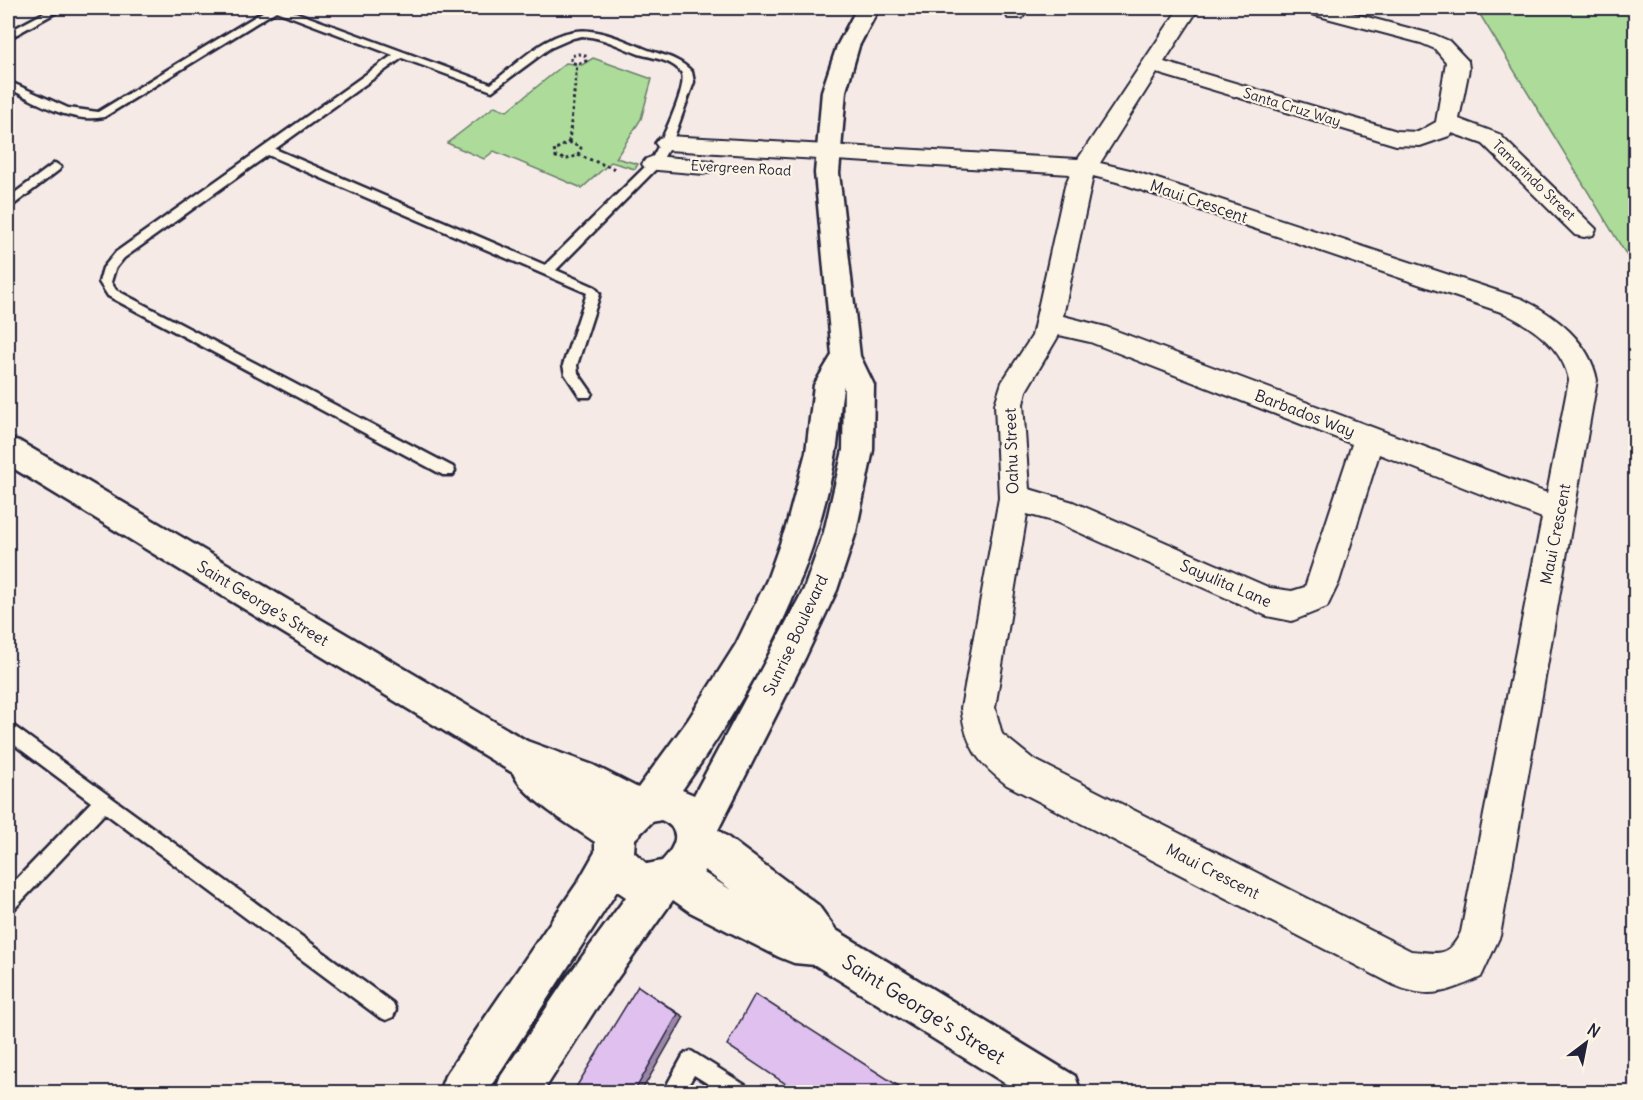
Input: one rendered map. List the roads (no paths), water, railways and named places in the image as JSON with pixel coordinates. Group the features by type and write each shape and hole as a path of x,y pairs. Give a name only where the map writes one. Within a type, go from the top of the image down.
{"street":[{"name":"Sunrise Boulevard","path":"696,836 820,590 840,532 858,450 859,385 846,356 828,162 834,91 848,46 868,8"},
{"name":"Oahu Street","path":"993,753 981,731 978,708 1014,498 1009,404 1012,390 1045,337 1081,176 1189,8"},
{"path":"1311,8 1428,39 1452,53 1458,69 1441,129"},
{"name":"Santa Cruz Way","path":"1152,65 1396,138 1420,139 1441,129"},
{"name":"Tamarindo Street","path":"1441,129 1491,139 1584,229"},
{"name":"Evergreen Road","path":"667,143 828,162"},
{"name":"Evergreen Road","path":"654,164 828,162"},
{"name":"Maui Crescent","path":"828,162 1081,176 1122,175 1514,306 1535,317 1574,357 1583,376 1480,936 1467,963 1443,974 1408,971 1020,772 993,753"},
{"name":"Barbados Way","path":"1048,322 1096,334 1559,511"},
{"name":"Sunrise Boulevard","path":"461,1092 592,896 630,825 701,733 760,634 783,581 802,527 821,452 829,385 846,356"},
{"name":"Sayulita Lane","path":"1014,498 1062,511 1267,602 1292,606 1316,597 1369,438"},
{"name":"Saint George's Street","path":"8,450 519,757 540,779 630,825"},
{"path":"517,1092 580,995 667,880 687,866 694,851 696,836 688,816 681,808 672,804 630,825 618,865 629,877 643,883 667,880"},
{"name":"Saint George's Street","path":"696,836 803,920 820,945 1059,1092"},
{"name":"Saint George's Street","path":"667,880 794,942 820,945"}],"lane":[{"path":"8,36 59,8"},
{"path":"8,84 72,113 85,117 100,115 276,8 492,88 565,36 581,33 597,35 676,63 688,74 689,82 667,143 654,164 547,271"},
{"path":"401,54 120,255 109,268 105,282 112,293 448,471"},
{"path":"267,150 591,290 594,294 570,365 572,374 585,393"},
{"path":"8,203 55,167"},
{"path":"8,730 386,1011"},
{"path":"8,902 104,801"},
{"path":"673,1092 691,1061 738,1092"}]}
